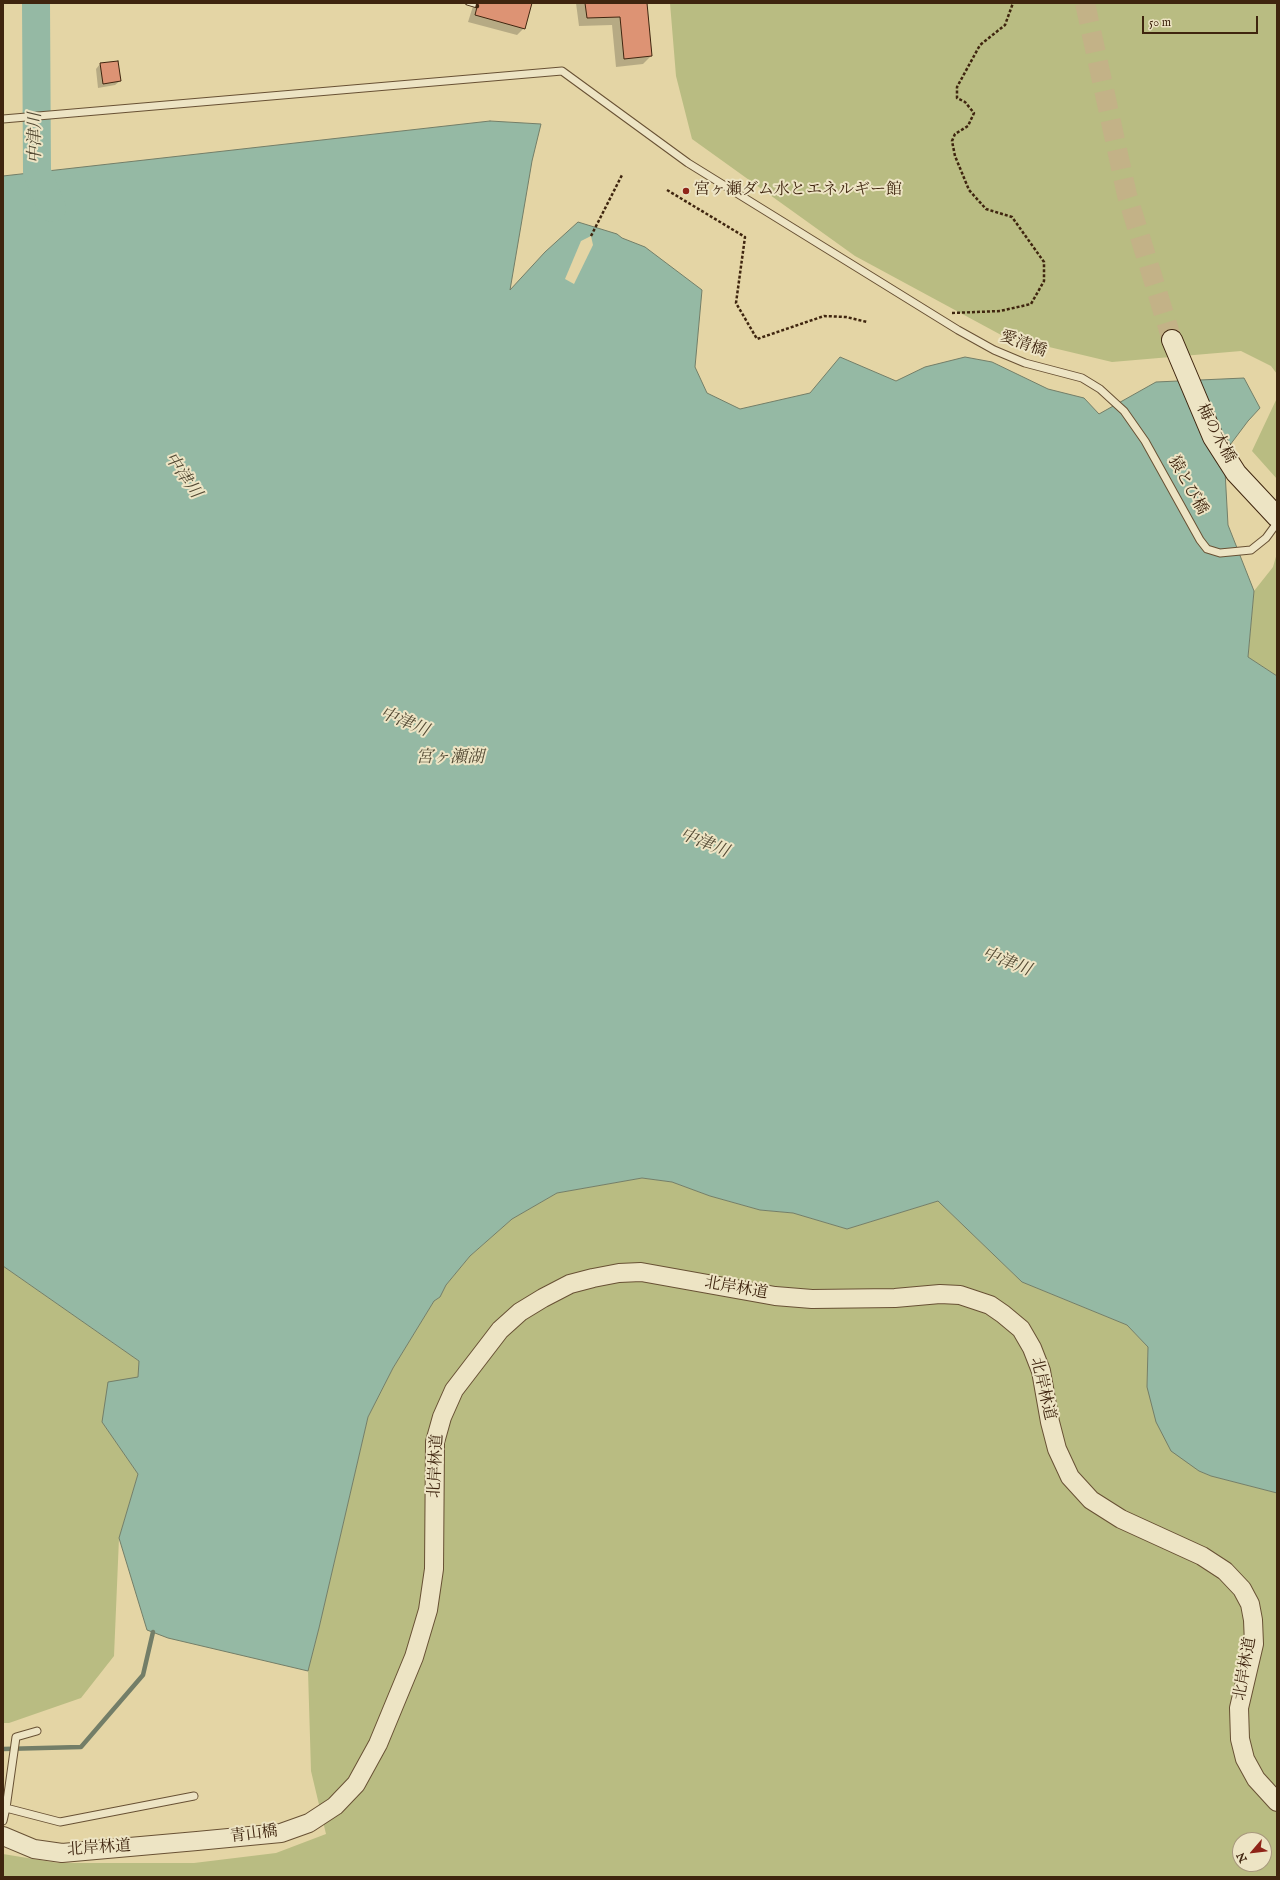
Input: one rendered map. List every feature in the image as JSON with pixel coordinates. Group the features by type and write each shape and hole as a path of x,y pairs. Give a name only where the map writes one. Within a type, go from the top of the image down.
{"main road":[{"name":"梅の木橋","path":"1172,340 1213,437 1236,473 1277,517"}],"street":[{"name":"北岸林道","path":"309,1823 335,1806 356,1784 378,1744 414,1657 428,1610 434,1569 435,1442 442,1416 454,1390 500,1330 520,1312 570,1284 619,1273 641,1272 775,1296 812,1299 895,1298 940,1294 960,1295 990,1305 1003,1314 1021,1329 1032,1348 1041,1371 1050,1422 1057,1449 1070,1477 1091,1500 1121,1519 1202,1556 1225,1571 1242,1589 1250,1604 1253,1620 1254,1644 1239,1708 1239,1727 1245,1759 1256,1779 1273,1798"},
{"name":"青山橋","path":"197,1841 281,1832 309,1823"},
{"name":"北岸林道","path":"3,1836 34,1849 62,1853 197,1841"}],"lane":[{"name":"愛清橋","path":"3,119 562,71 688,163 958,330 994,350 1025,363 1082,378 1100,389"},
{"name":"猿とび橋","path":"1100,389 1124,411 1145,441 1200,540 1207,549 1220,553 1251,550 1266,538 1277,523"},
{"path":"3,1821 16,1738 38,1730"},
{"path":"6,1808 60,1822 194,1796"}],"path":[{"path":"927,311 954,313 1000,311 1031,304 1044,281 1044,262 1012,218 986,209 970,190 955,156 952,141 955,134 968,126 974,113 965,102 957,98 957,87 980,45 1004,25 1013,3"},
{"path":"591,236 622,175"},
{"path":"667,190 745,237 736,304 757,339 824,316 846,317 867,322"}],"green space":[{"path":"670,3 1277,3 1277,374 1271,366 1241,351 1112,362 1003,336 855,256 692,139 676,76"},
{"path":"1277,398 1277,479 1252,451"},
{"path":"1277,553 1277,676 1248,657 1254,591 1273,567"},
{"path":"642,1178 672,1182 710,1196 760,1210 793,1213 847,1229 938,1201 1022,1282 1127,1325 1148,1347 1147,1387 1199,1471 1211,1476 1277,1493 1277,1877 3,1877 3,1854 58,1863 194,1863 276,1853 326,1834 311,1771 308,1671 368,1417 393,1368 434,1301 440,1297 446,1285 470,1256 512,1219 557,1193"},
{"path":"3,1266 139,1361 138,1377 102,1422 138,1474 119,1538 114,1656 81,1698 9,1723 3,1723"}],"water":[{"name":"宮ヶ瀬湖","path":"490,121 541,124 532,161 510,290 545,252 578,222 617,234 622,238 645,247 702,290 695,367 707,393 740,409 810,393 840,357 896,381 925,367 965,357 992,362 1048,389 1084,398 1099,414 1156,382 1244,378 1260,408 1248,421 1224,453 1228,525 1254,591 1248,657 1277,676 1277,1493 1211,1476 1199,1471 1171,1451 1156,1422 1147,1387 1148,1347 1127,1325 1022,1282 938,1201 847,1229 793,1213 760,1210 710,1196 672,1182 642,1178 557,1193 512,1219 470,1256 446,1285 440,1297 434,1301 393,1368 368,1417 308,1671 168,1638 147,1630 119,1538 138,1474 102,1422 108,1382 138,1377 139,1361 3,1266 3,176"}],"pier":[{"path":"591,236 593,245 574,284 565,279 581,241"}],"building":[{"path":"478,3 532,3 525,29 475,15"},
{"path":"585,3 647,3 652,56 624,59 620,17 587,18"},
{"path":"118,61 121,81 103,84 100,63"}],"waterway":[{"name":"中津川","path":"36,3 37,172 52,208"},
{"path":"3,1749 81,1747 143,1675 153,1632"}],"tunnel":[{"path":"1085,3 1127,195 1172,340"}],"railway":[{"path":"467,3 477,6"}],"place":[{"name":"宮ヶ瀬ダム水とエネルギー館","path":"686,191"}]}
